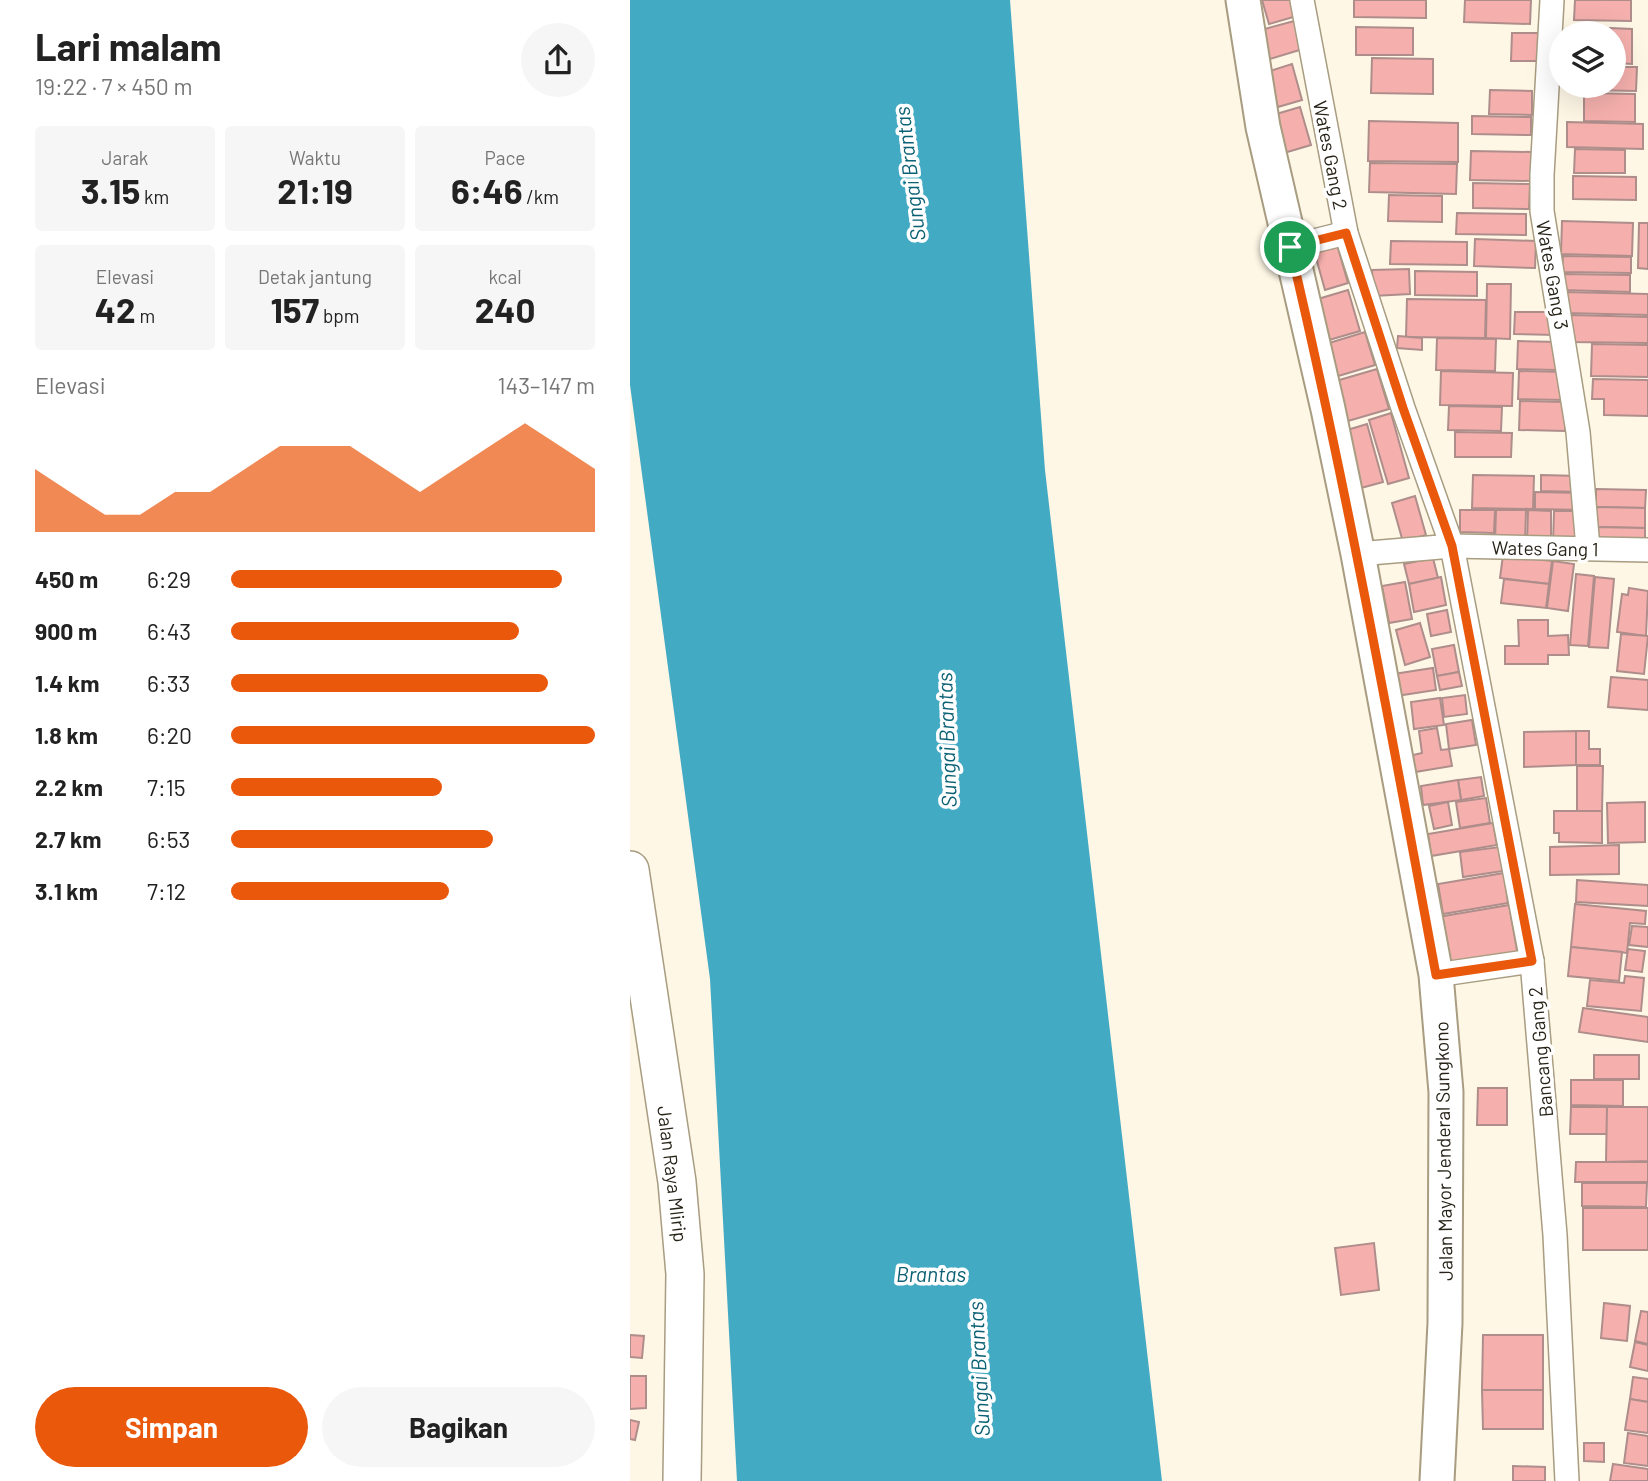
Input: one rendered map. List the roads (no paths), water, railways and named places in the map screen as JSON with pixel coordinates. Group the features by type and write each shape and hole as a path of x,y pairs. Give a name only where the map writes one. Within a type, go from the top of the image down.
{"main road":[{"name":"Jalan Mayor Jenderal Sungkono","path":"1243,0 1263,127 1328,409 1436,975 1446,1093 1445,1323 1437,1481"},
{"name":"Jalan Raya Mlirip","path":"630,870 677,1182 685,1274 682,1481"}],"street":[{"name":"Wates Gang 2","path":"1302,0 1346,233 1403,408 1452,546"},
{"name":"Wates Gang 3","path":"1552,0 1542,211 1578,432 1588,548"},
{"path":"1290,247 1346,233"},
{"name":"Wates Gang 1","path":"1357,554 1452,546 1648,550"},
{"name":"Bancang Gang 2","path":"1452,546 1532,961 1554,1222 1567,1481"},
{"path":"1436,975 1532,961"}],"water":[{"name":"Brantas","path":"630,0 1010,0 1045,470 1162,1481 737,1481 710,979 630,385"}],"water label":[{"name":"Sungai Brantas","path":"909,174"},
{"name":"Sungai Brantas","path":"946,740"},
{"name":"Sungai Brantas","path":"978,1369"}]}
